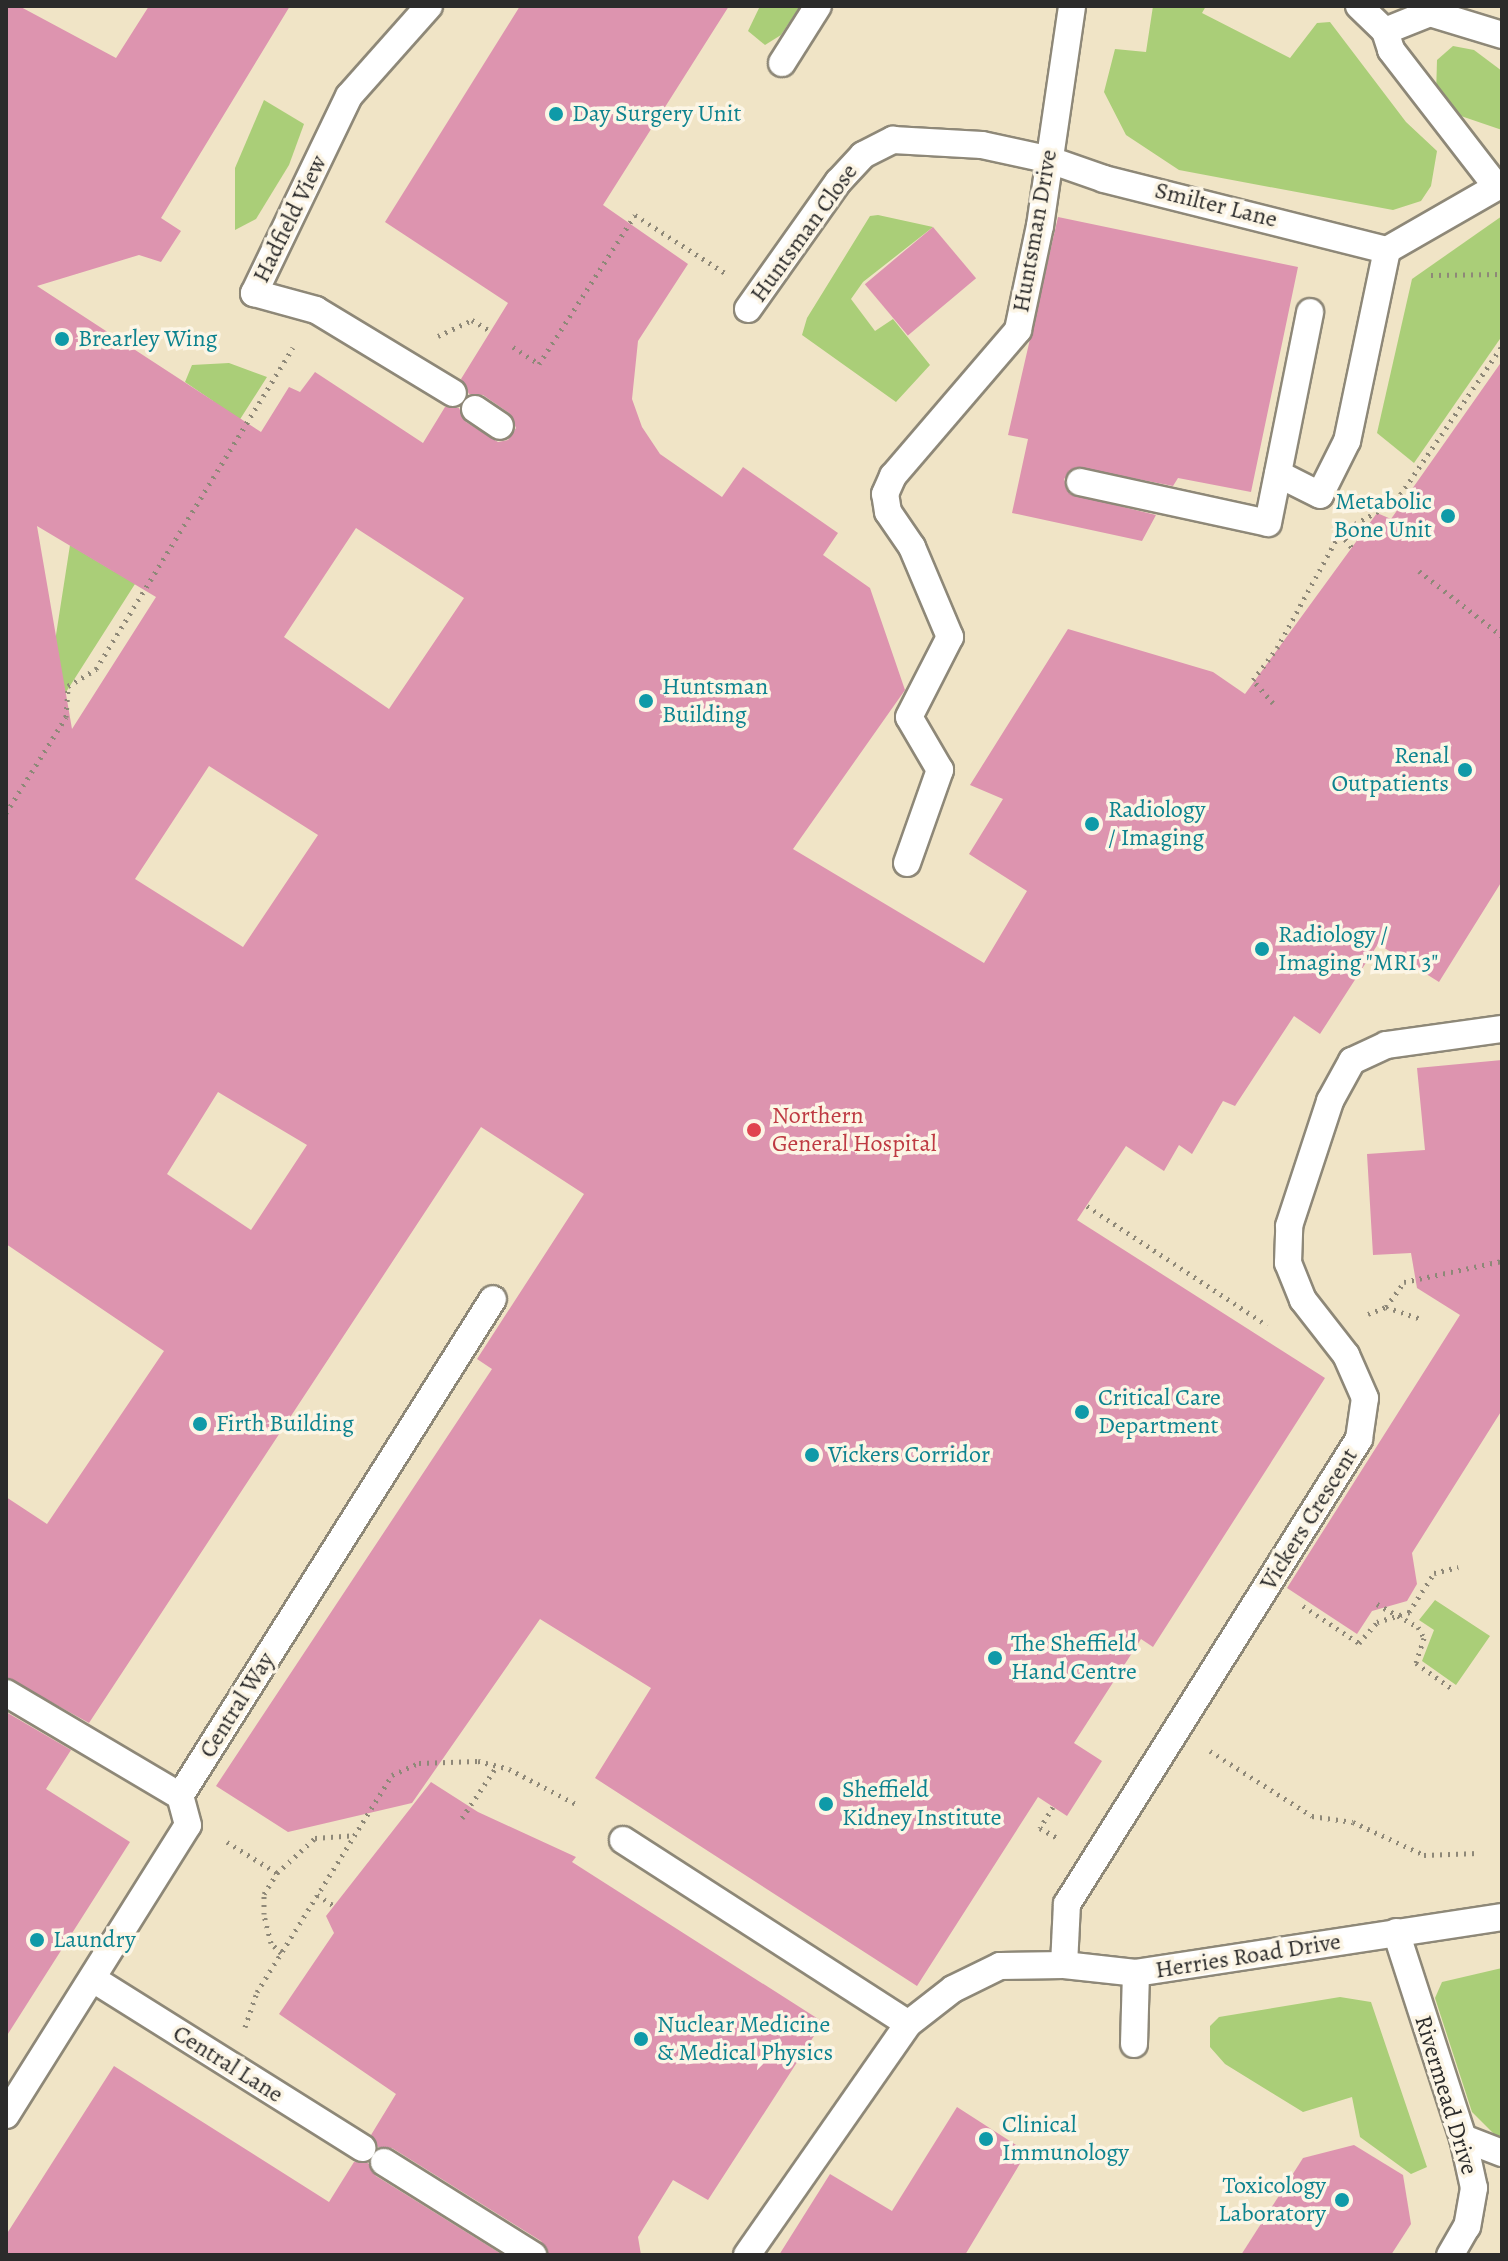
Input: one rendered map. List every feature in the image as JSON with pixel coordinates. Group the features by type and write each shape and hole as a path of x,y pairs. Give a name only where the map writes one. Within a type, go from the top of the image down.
{"lane":[{"name":"Hadfield View","path":"429,6 349,96 254,293 316,310 453,393"},
{"path":"782,63 818,6"},
{"name":"Huntsman Drive","path":"907,863 940,770 909,717 950,637 912,547 888,512 885,494 893,476 1018,330 1040,226 1047,159 1072,6"},
{"path":"1278,474 1320,495 1347,441 1394,246 1500,186 1391,50 1385,31 1359,6"},
{"path":"1385,31 1430,13 1502,35"},
{"name":"Huntsman Close","path":"748,309 863,155 893,140 982,145 1047,159"},
{"name":"Smilter Lane","path":"1047,159 1104,179 1394,246"},
{"path":"1080,482 1268,523 1310,312"},
{"path":"475,409 500,426"},
{"name":"Vickers Crescent","path":"1064,1965 1067,1904 1359,1439 1365,1398 1346,1355 1303,1300 1288,1263 1289,1226 1330,1101 1352,1061 1386,1045 1502,1029"},
{"name":"Central Way","path":"180,1796 493,1299"},
{"path":"6,1693 180,1796 188,1825 6,2115"},
{"path":"623,1840 908,2024"},
{"name":"Herries Road Drive","path":"747,2255 908,2024 953,1989 1000,1966 1064,1965 1136,1973 1502,1917"},
{"name":"Rivermead Drive","path":"1396,1932 1463,2138 1474,2188 1467,2226 1450,2255"},
{"path":"1134,2044 1136,1973"},
{"name":"Central Lane","path":"93,1979 533,2255"},
{"path":"1463,2138 1502,2153"}],"path":[{"path":"513,347 539,364 635,215 701,257"},
{"path":"1394,246 1420,276 1502,274"},
{"path":"6,813 66,717 68,686 96,669 316,310"},
{"path":"1273,703 1253,680 1277,648 1340,533 1396,501 1502,346"},
{"path":"1320,495 1340,533 1352,548"},
{"path":"1419,571 1502,636"},
{"path":"1386,1307 1423,1320"},
{"path":"1269,1584 1359,1643 1377,1622 1409,1612 1434,1573 1458,1567"},
{"path":"1377,1604 1418,1627 1424,1638 1416,1663 1454,1690"},
{"path":"1176,1729 1312,1816 1353,1822 1424,1855 1478,1853"},
{"path":"242,2032 257,1992 392,1775 419,1763 497,1766 578,1805"},
{"path":"462,1818 497,1766"},
{"path":"281,1953 271,1943 264,1914 264,1894 277,1873 315,1838 354,1835"},
{"path":"257,1861 277,1873"},
{"path":"317,1895 333,1905"}],"green space":[{"path":"760,6 800,6 781,35 765,45 748,31"},
{"path":"1153,6 1206,6 1202,13 1290,58 1317,23 1330,22 1406,122 1437,151 1431,186 1421,201 1393,210 1179,170 1126,135 1104,92 1115,49 1146,52"},
{"path":"1453,46 1474,50 1502,71 1502,130 1458,115 1436,96 1437,60"},
{"path":"264,100 304,124 289,165 256,219 235,230 235,168"},
{"path":"870,216 933,227 863,282 851,299 875,331 893,319 930,365 896,402 802,335 807,318"},
{"path":"1502,216 1502,336 1414,463 1377,433 1412,279"},
{"path":"229,363 267,377 54,711 56,635 70,545 115,572 213,401 185,382 192,365"},
{"path":"1435,1600 1490,1636 1456,1685 1422,1661 1434,1630 1419,1620"},
{"path":"1502,1968 1502,2142 1472,2112 1435,1998 1442,1982"},
{"path":"1340,1997 1371,2002 1427,2167 1411,2174 1360,2137 1352,2097 1303,2112 1225,2064 1210,2047 1210,2026 1219,2017"}],"building":[{"path":"6,6 19,6 116,58 149,6 290,6 161,218 181,231 161,262 139,255 37,286 261,432 289,387 300,392 315,372 423,443 445,407 459,408 466,422 498,442 508,440 516,428 509,413 483,395 469,394 461,379 508,303 385,222 520,6 729,6 603,205 688,264 638,341 632,399 642,427 660,454 722,497 743,467 838,533 823,555 870,588 905,690 793,849 984,963 1027,891 969,854 1003,799 970,785 1068,629 1213,672 1245,694 1377,513 1391,519 1502,361 1502,881 1439,982 1378,944 1320,1034 1294,1016 1235,1106 1223,1101 1192,1154 1179,1145 1164,1171 1126,1146 1077,1220 1325,1378 1153,1647 1141,1639 1074,1743 1102,1761 1067,1816 1038,1797 917,1986 595,1778 651,1688 540,1619 412,1803 288,1832 216,1786 492,1369 477,1359 584,1194 481,1127 89,1723 6,1677 6,1497 47,1524 164,1351 6,1244","holes":["37,526 156,597 72,729","356,528 464,598 389,709 284,637","209,766 318,835 243,947 135,879","218,1092 307,1145 251,1230 167,1174"]},
{"path":"1058,217 1298,267 1251,492 1178,478 1173,486 1076,467 1064,479 1070,494 1156,515 1142,541 1012,513 1028,439 1008,435"},
{"path":"933,227 976,278 908,336 865,284"},
{"path":"1502,1060 1502,1410 1412,1553 1417,1584 1407,1601 1372,1611 1357,1634 1287,1588 1460,1315 1417,1288 1411,1253 1373,1255 1367,1154 1425,1150 1417,1068"},
{"name":"Laundry","path":"6,1712 71,1750 46,1789 130,1842 6,2037"},
{"path":"431,1782 478,1812 576,1857 572,1862 823,2022 708,2200 673,2180 638,2237 641,2255 549,2255 541,2241 392,2148 378,2147 371,2135 396,2094 279,2014 334,1933 326,1916"},
{"path":"114,2066 329,2202 354,2162 368,2163 376,2176 503,2255 6,2255 6,2235"},
{"name":"Clinical Immunology","path":"957,2107 1027,2152 965,2255 779,2255 830,2174 892,2211"},
{"name":"Toxicology Laboratory","path":"1354,2145 1403,2175 1411,2224 1391,2255 1241,2255 1303,2158"}],"place":[{"name":"Day Surgery Unit","path":"556,114"},
{"name":"Brearley Wing","path":"62,339"},
{"name":"Metabolic Bone Unit","path":"1448,516"},
{"name":"Huntsman Building","path":"646,701"},
{"name":"Renal Outpatients","path":"1465,770"},
{"name":"Radiology / Imaging","path":"1092,824"},
{"name":"Radiology / Imaging \"MRI 3\"","path":"1262,949"},
{"name":"Northern General Hospital","path":"754,1130"},
{"name":"Critical Care Department","path":"1082,1412"},
{"name":"Firth Building","path":"200,1424"},
{"name":"Vickers Corridor","path":"812,1455"},
{"name":"The Sheffield Hand Centre","path":"995,1658"},
{"name":"Sheffield Kidney Institute","path":"826,1804"},
{"name":"Laundry","path":"37,1940"},
{"name":"Nuclear Medicine & Medical Physics","path":"641,2039"},
{"name":"Clinical Immunology","path":"986,2139"},
{"name":"Toxicology Laboratory","path":"1342,2200"}]}
